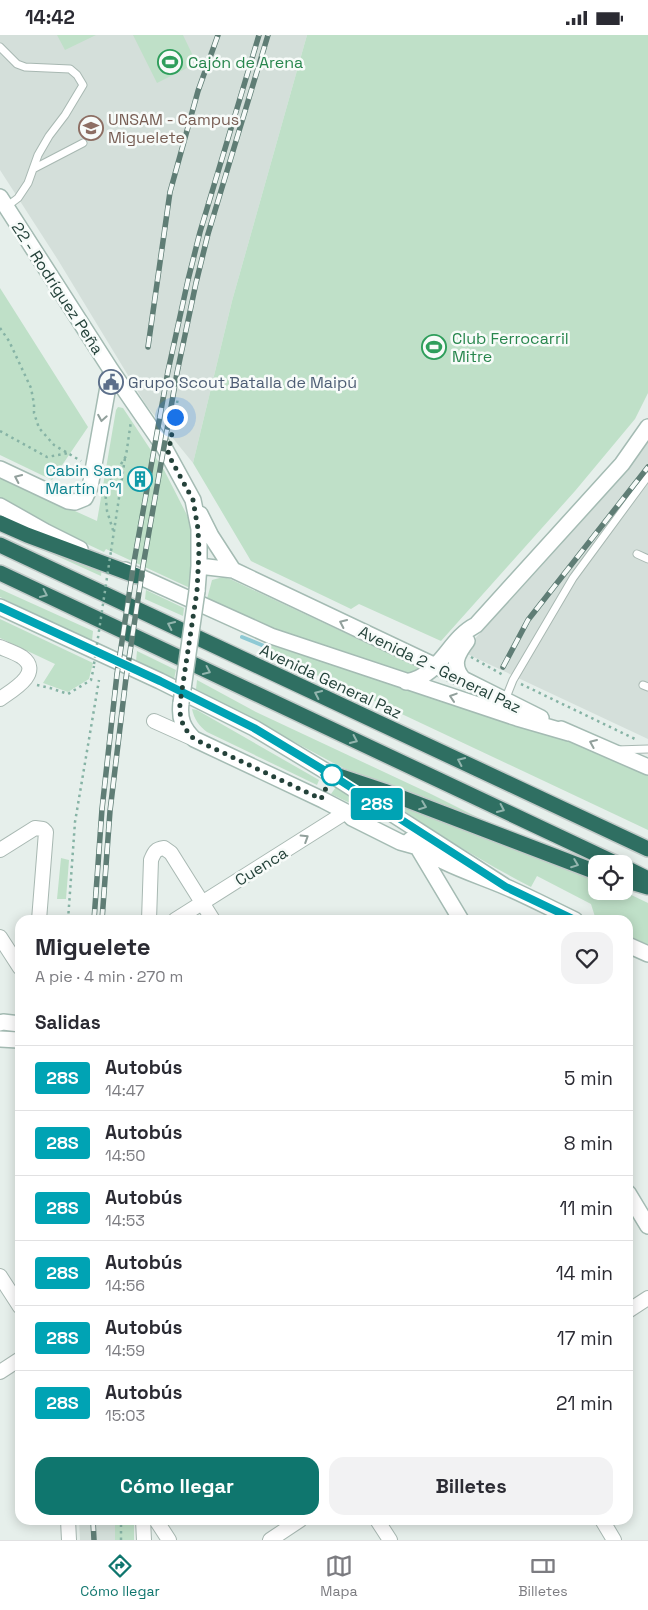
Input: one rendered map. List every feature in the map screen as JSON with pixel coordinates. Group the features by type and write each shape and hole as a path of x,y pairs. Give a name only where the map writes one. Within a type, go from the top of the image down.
{"highway":[{"path":"0,523 137,576"},
{"name":"Avenida General Paz","path":"0,545 648,849"},
{"path":"0,573 597,855"},
{"path":"327,772 384,791 588,868"},
{"path":"633,872 648,879"},
{"path":"633,883 648,887"}],"street":[{"name":"22 - Rodríguez Peña","path":"3,202 111,370 168,454 193,500 198,529 199,566 180,703 180,715 186,731 194,739"},
{"path":"0,469 68,501 81,501 85,498 90,487 111,370"},
{"path":"463,679 456,669 457,657 472,635 476,625 616,471 648,427"},
{"path":"193,500 211,536 233,570"},
{"name":"Avenida General Paz","path":"0,506 46,532 137,576 271,636 406,682 502,706 611,751"},
{"name":"Avenida 2 - General Paz","path":"199,566 233,570 463,679 502,706"},
{"path":"0,607 254,728 327,772 506,887"},
{"path":"406,682 422,677 435,667 468,629 476,625"},
{"path":"0,647 22,657 29,666 29,672 23,683 0,699"},
{"path":"154,721 346,812 352,818 400,841 418,847 456,868 506,887 565,915"},
{"path":"611,751 648,767"},
{"name":"Cuenca","path":"183,915 346,812"},
{"path":"0,850 35,828 43,829 46,832 39,915"},
{"path":"418,847 458,915"},
{"path":"149,915 151,860 154,852 164,848 172,853 210,915"},
{"path":"0,937 15,960"},
{"path":"633,948 648,955"},
{"path":"0,1023 15,1023"},
{"path":"0,1039 15,1040"},
{"path":"633,1201 648,1226"},
{"path":"0,1277 15,1300"},
{"path":"633,1308 648,1298"},
{"path":"0,1372 15,1362"},
{"path":"68,1525 69,1540"},
{"path":"143,1525 144,1540"},
{"path":"159,1525 169,1540"},
{"path":"270,1540 292,1525"},
{"path":"380,1525 390,1540"},
{"path":"605,1525 614,1540"}],"lane":[{"path":"0,47 17,64 25,67 70,69 77,75 83,85 66,115 49,136 38,155 28,183 18,198 3,202"},
{"path":"33,169 84,143"},
{"path":"502,706 513,680 573,578 648,476"},
{"path":"637,554 648,559"},
{"path":"611,751 619,749 648,749"}],"path":[{"path":"0,328 31,388 34,413 39,428 54,445 84,463"},
{"path":"168,454 178,398"},
{"path":"23,683 50,688 68,694 91,680 133,402"},
{"path":"0,431 47,457 70,453"},
{"path":"114,532 107,511 105,490 126,456"},
{"path":"99,489 105,490"},
{"path":"460,651 513,680 639,741"},
{"path":"68,915 75,822 98,680"},
{"path":"121,1525 121,1540"}],"shaded area":[{"path":"0,35 307,35 232,301 193,463 146,405 58,260 0,170"},
{"path":"648,441 648,739 463,652 626,472"},
{"path":"79,1525 119,1525 119,1540 80,1540"}],"green space":[{"path":"57,35 96,35 65,50"},
{"name":"Cajón de Arena","path":"133,35 183,35 194,58 193,65 157,83"},
{"name":"Club Ferrocarril Mitre","path":"307,35 648,35 648,393 635,419 575,491 441,641 359,604 351,609 251,561 193,463 232,301"},
{"path":"0,288 88,427 52,480 0,455"},
{"path":"118,407 123,408 164,470 189,519 192,539 190,588 106,549 104,552 55,529 0,499 0,477 97,521"},
{"path":"17,538 102,567 101,576"},
{"path":"223,577 422,669 411,675 279,632 207,599 212,580"},
{"path":"0,589 93,631 92,641 0,597"},
{"path":"146,590 184,608 183,616 145,599"},
{"path":"0,619 93,663 89,679 68,692 43,683 55,664 0,638"},
{"path":"270,645 576,743 648,775 648,830 355,692 268,654"},
{"path":"137,651 176,670 174,679 136,661"},
{"path":"197,680 256,712 501,829 388,788 337,765 196,689"},
{"path":"192,709 197,710 319,780 317,785 207,732 197,722"},
{"path":"336,787 394,824 331,794"},
{"path":"394,801 588,876 588,900 633,900 633,896 648,903 648,945 633,938 633,915 594,915 591,904 537,876 531,887 443,837 393,803"},
{"path":"61,858 69,860 66,899 57,899"},
{"path":"115,1525 134,1525 134,1540 115,1540"}],"waterway":[{"path":"242,637 269,648"}],"railway":[{"path":"148,347 170,192 198,91 218,35"},
{"path":"94,915 102,809 117,674 134,562 168,371 200,232 259,35"},
{"path":"102,915 110,811 126,678 143,566 177,373 208,234 268,35"},
{"path":"503,667 528,620 648,467"},
{"path":"93,1525 94,1540"}],"bus line":[{"name":"28S","path":"0,607 160,681 254,728 327,772 506,887 565,915"}],"place":[{"name":"Cajón de Arena","path":"170,62"},
{"name":"UNSAM - Campus Miguelete","path":"91,128"},
{"name":"Club Ferrocarril Mitre","path":"434,347"},
{"name":"Grupo Scout Batalla de Maipú","path":"111,382"},
{"name":"Cabin San Martín n°1","path":"140,479"}],"route":[{"path":"175,417 168,454 193,500 198,529 199,551 197,591 180,703 182,723 186,731 194,739 321,799 332,775"}]}
